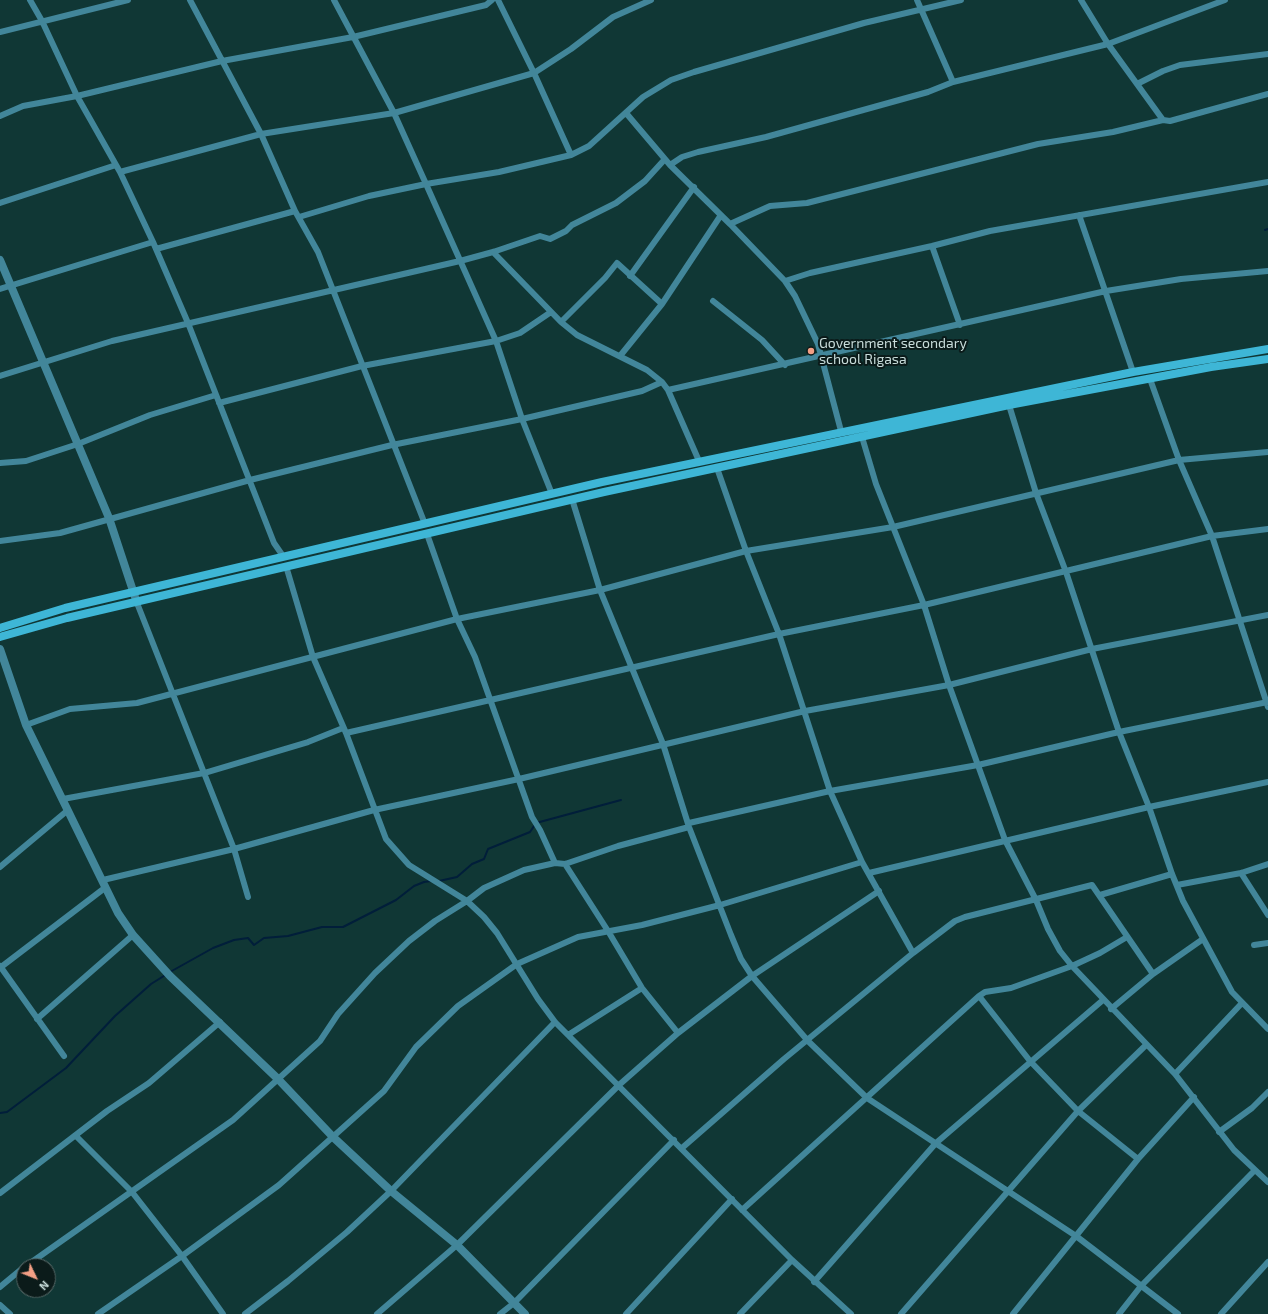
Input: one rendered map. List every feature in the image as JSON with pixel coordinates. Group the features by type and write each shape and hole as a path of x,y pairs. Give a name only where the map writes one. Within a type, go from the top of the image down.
{"main road":[{"path":"0,628 65,608 135,593 283,556 698,461 1133,372 1268,348"},
{"path":"0,637 67,618 572,499 1008,405 1268,359"}],"street":[{"path":"30,0 42,21 77,96 120,172 153,242 188,323 274,543 283,556"},
{"path":"0,32 128,0"},
{"path":"190,0 262,134 295,210 318,252 334,290 392,445 425,524"},
{"path":"334,0 394,113 496,342 522,418 552,494"},
{"path":"0,116 24,106 77,96 222,61 353,37 486,4 492,0"},
{"path":"498,0 571,155"},
{"path":"120,172 262,134 394,113 534,74 614,17 651,0"},
{"path":"917,0 923,10 953,82"},
{"path":"299,217 369,196 426,184 499,172 571,155 589,146 643,97 671,80 864,23 961,0"},
{"path":"1081,0 1108,44 1163,120"},
{"path":"670,164 682,157 698,152 766,137 928,92 953,82 1108,44 1225,0"},
{"path":"1137,84 1162,71 1180,65 1268,54"},
{"path":"730,224 770,206 807,203 1038,144 1113,132 1163,120 1170,120 1268,94"},
{"path":"626,113 665,159 786,281 795,296 818,344 842,431"},
{"path":"0,376 45,364 112,341 460,262 540,236 550,239 566,231 572,225 616,204 646,181 665,159"},
{"path":"0,203 116,165"},
{"path":"786,281 810,273 932,246 990,230 1268,182"},
{"path":"630,276 694,187"},
{"path":"156,249 295,210"},
{"path":"620,356 662,304 721,215"},
{"path":"1079,215 1133,372"},
{"path":"0,289 153,242"},
{"path":"932,246 960,325"},
{"path":"494,252 551,312 577,335 646,370 662,382 668,390 698,461"},
{"path":"0,260 12,285 109,518 137,602 234,849 248,897"},
{"path":"561,322 605,278 617,263 662,304"},
{"path":"668,390 785,365 821,355 1106,291 1181,279 1268,271"},
{"path":"713,301 762,340 785,365"},
{"path":"219,403 362,366 496,342 520,334 551,312"},
{"path":"38,1258 233,1120 320,1041 338,1014 375,973 409,941 435,921 467,901 484,888 500,880 524,870 555,864 565,864 618,846 689,825 830,791 978,765 1119,732 1267,704 1212,536 1179,460 1150,379"},
{"path":"0,541 60,533 109,518 250,480 392,445 642,391 662,382"},
{"path":"0,463 26,461 78,444 150,415 216,395"},
{"path":"1008,405 1036,493 1066,572 1119,732 1149,807 1172,874 1203,939 1232,992 1268,1029"},
{"path":"862,437 876,484 924,605 949,685 1005,840 1036,900 1048,929 1060,951 1072,966 1146,1046 1175,1074 1194,1097 1219,1132 1268,1182"},
{"path":"26,725 70,709 137,702 458,619 600,590 746,551 893,528 1179,460 1268,452"},
{"path":"717,468 746,551 779,634 830,791 862,862 914,953"},
{"path":"572,499 600,590 663,744 689,825 741,959 752,976 808,1041 866,1098 1076,1236 1178,1314"},
{"path":"63,799 204,772 344,730 633,668 779,634 924,605 1212,536 1268,529"},
{"path":"427,534 458,619 475,657 532,817 540,830 555,864"},
{"path":"286,566 313,657 344,730 386,839 410,865 439,885 467,901 484,917 497,933 538,999 555,1022 814,1282 851,1314"},
{"path":"64,1056 0,966 105,883 374,810 519,779 805,711 949,685 1092,649 1268,615"},
{"path":"0,649 26,725 105,883 118,913 133,935 170,976 220,1022 278,1079 332,1137 391,1191 457,1245 486,1272 525,1314"},
{"path":"869,873 1149,807 1268,782"},
{"path":"1,865 68,810"},
{"path":"98,1314 182,1256 279,1185 384,1091 416,1047 458,1006 517,964 578,937 608,930 642,925 720,905 862,862"},
{"path":"565,864 608,930 642,988 678,1033"},
{"path":"1177,885 1241,873 1268,864"},
{"path":"1241,873 1268,915"},
{"path":"1100,895 1172,874"},
{"path":"682,1148 760,1080 914,953 955,921 965,917 999,907 1036,900 1086,885 1092,885 1153,974"},
{"path":"377,1314 457,1245 619,1085 678,1033 752,976 879,891"},
{"path":"37,1019 133,935"},
{"path":"742,1210 979,996 985,992 1011,988 1072,966 1100,953 1127,937"},
{"path":"1111,1009 1153,974 1203,939"},
{"path":"1254,945 1268,943"},
{"path":"568,1035 642,988"},
{"path":"979,996 1030,1061 1078,1111 1138,1159"},
{"path":"814,1282 936,1143 1103,1000"},
{"path":"1175,1074 1242,1003"},
{"path":"0,1193 107,1111 149,1083 220,1022"},
{"path":"245,1314 288,1281 347,1232 391,1191 555,1022"},
{"path":"901,1314 1078,1111 1146,1046"},
{"path":"1219,1132 1252,1108 1268,1092"},
{"path":"1013,1314 1138,1159 1194,1097"},
{"path":"76,1136 132,1192 182,1256 223,1314"},
{"path":"500,1314 514,1303 674,1140"},
{"path":"1119,1314 1141,1286 1255,1170"},
{"path":"626,1314 732,1199"},
{"path":"740,1314 792,1260"},
{"path":"1221,1314 1268,1262"},
{"path":"0,1287 16,1274"},
{"path":"0,1305 10,1314"}],"waterway":[{"path":"439,881 457,877 472,864 484,859 488,849 530,832 536,823 621,800"},
{"path":"170,972 213,948 234,940 248,938 254,945 264,938 288,936 322,927 343,927 396,900 414,886 431,881"},
{"path":"0,1113 7,1112 66,1068 115,1016 151,984 167,974"}],"place":[{"name":"Government secondary school Rigasa","path":"811,351"}]}
